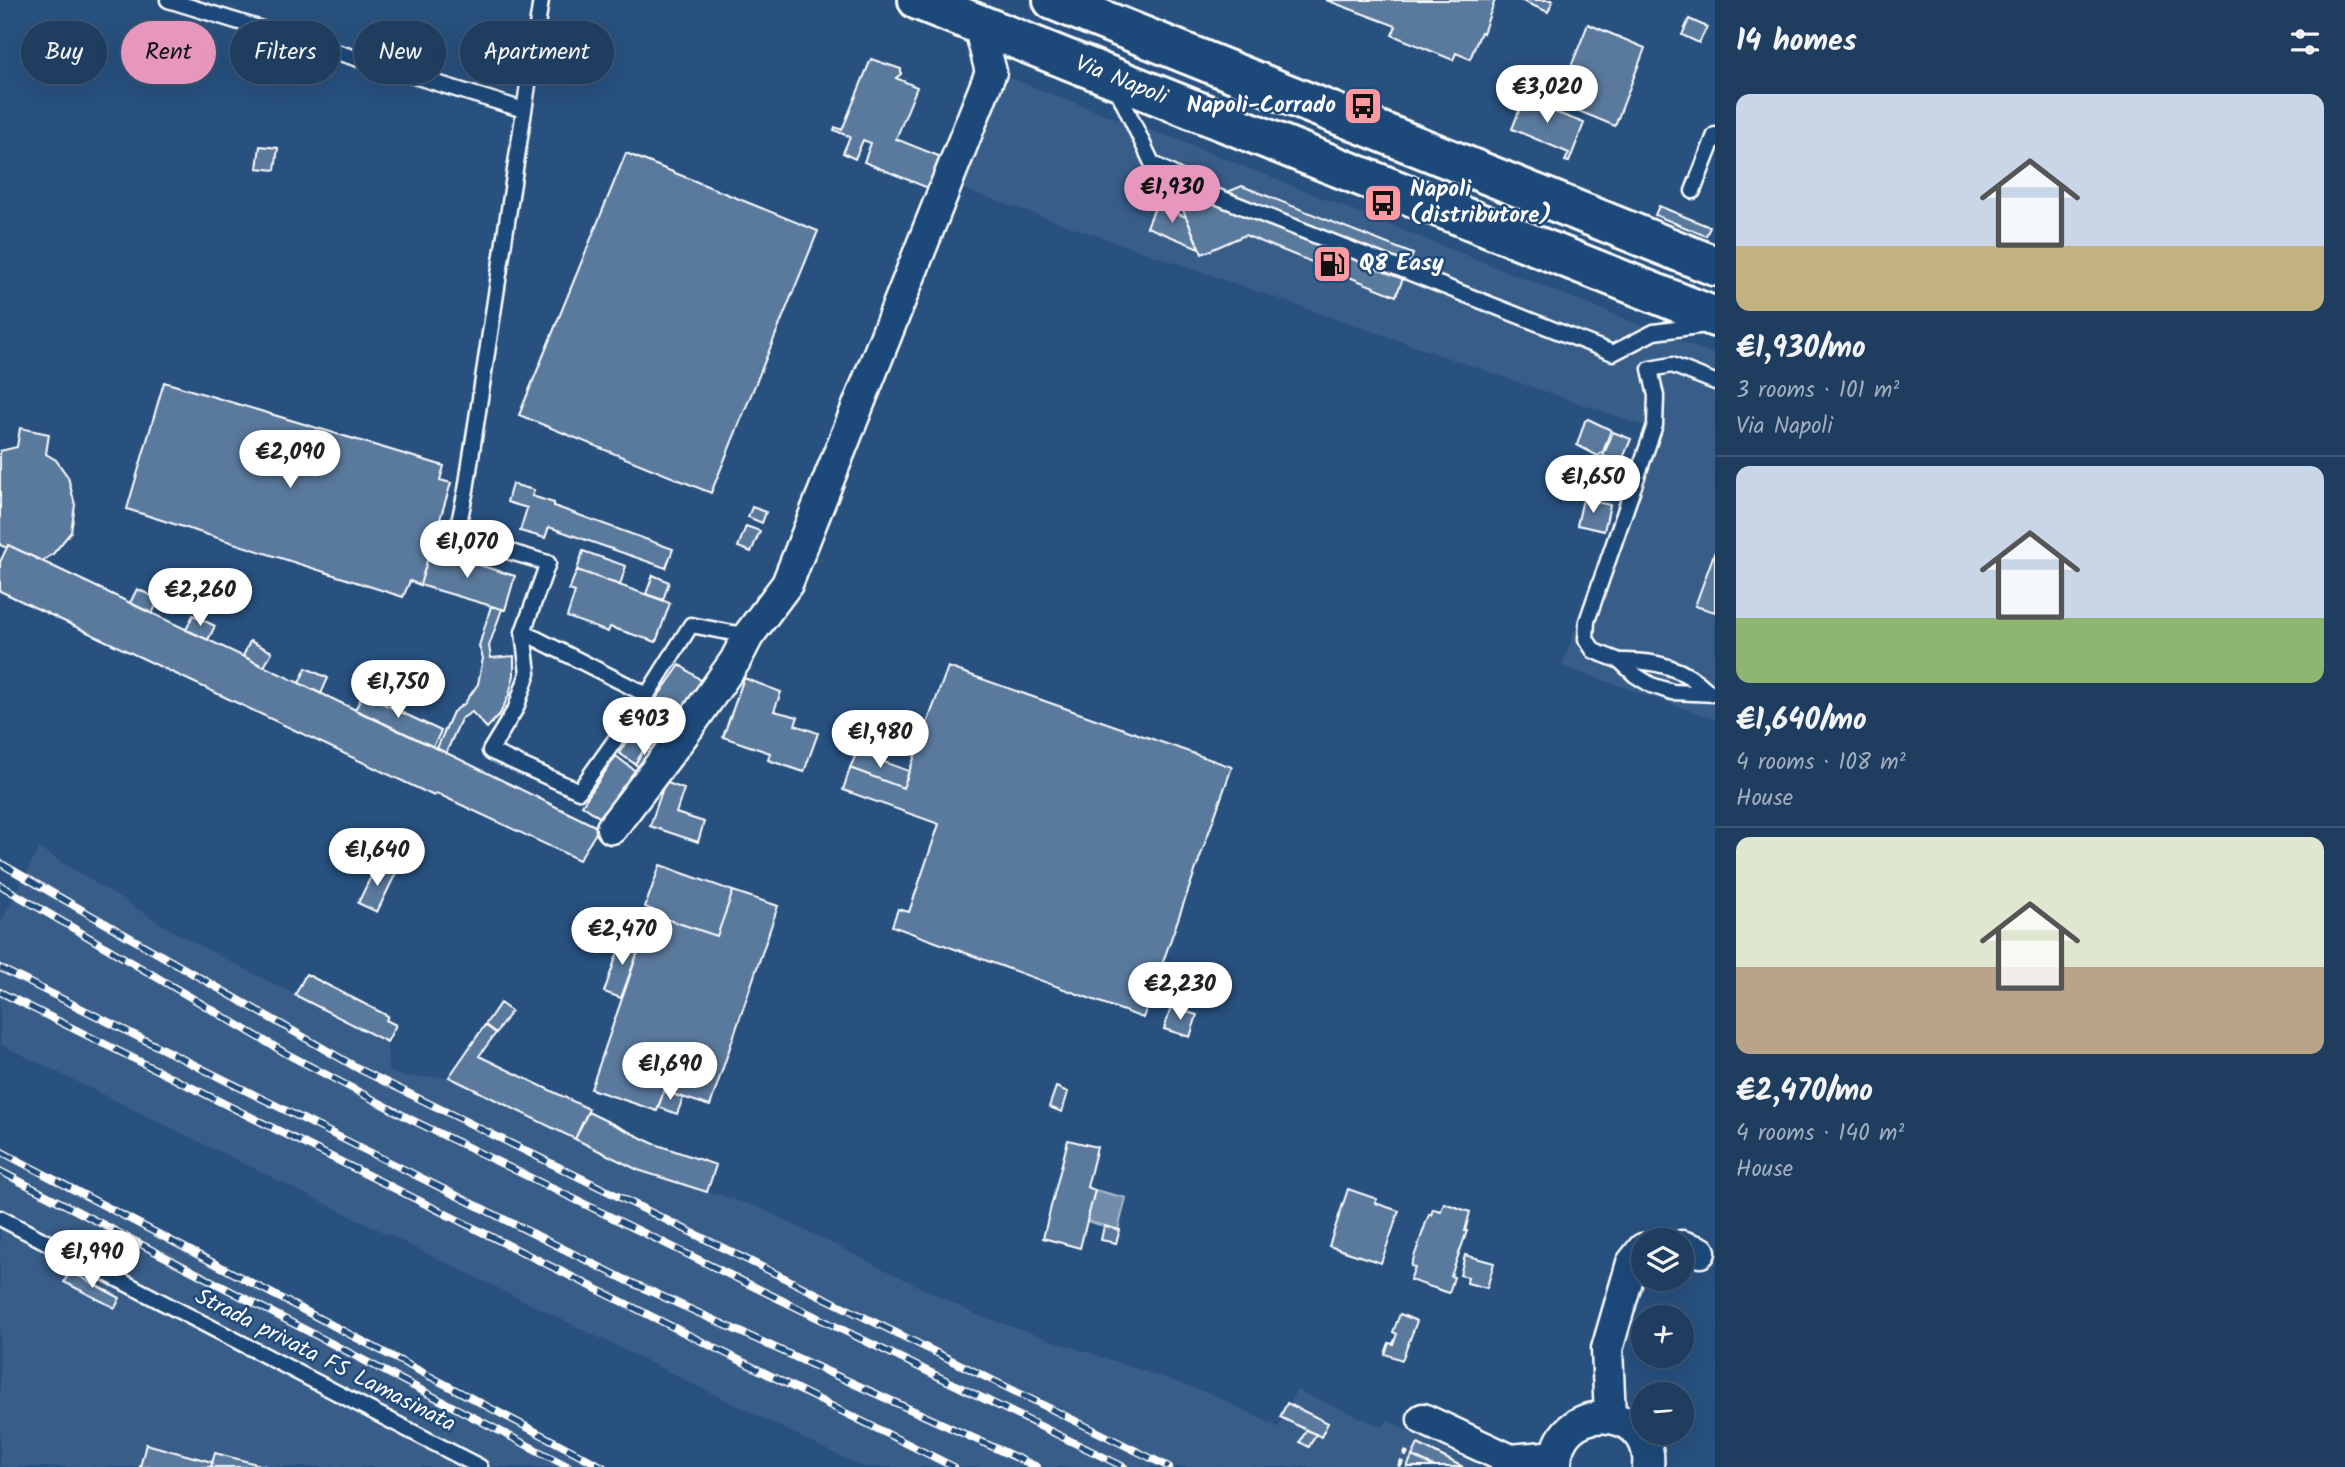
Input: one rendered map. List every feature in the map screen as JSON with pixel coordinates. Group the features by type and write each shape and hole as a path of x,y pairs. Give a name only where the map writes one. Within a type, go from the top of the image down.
{"main road":[{"path":"1053,0 1715,266"},
{"name":"Via Napoli","path":"930,2 979,25 1715,317"}],"street":[{"path":"612,828 685,732 735,661 748,636 787,584 991,72 979,25"},
{"path":"1610,1417 1607,1349 1631,1266"},
{"path":"1423,1419 1511,1460 1556,1461 1560,1442 1580,1421 1594,1417 1610,1417 1625,1422 1638,1433 1646,1447 1648,1467"}],"lane":[{"path":"168,0 524,110"},
{"path":"541,0 466,491 456,536 548,563 523,632 528,673 516,708 490,751 579,791 647,695 691,625 748,636"},
{"path":"1112,78 1152,163 1208,193 1614,353 1654,332 1715,324"},
{"path":"1693,191 1715,135"},
{"path":"1713,693 1697,679 1678,669 1655,662 1620,661 1594,651 1586,639 1587,621 1655,425 1656,396 1650,369 1672,365 1715,382"},
{"path":"523,632 647,695"},
{"path":"1620,661 1651,685 1672,692 1713,693"},
{"name":"Strada privata FS Lamasinata","path":"0,1218 480,1467"}],"path":[{"path":"1399,1467 1407,1451"}],"shaded area":[{"name":"Q8 Easy","path":"1002,75 1173,138 1715,355 1715,719 1562,666 1647,427 957,187"},
{"path":"39,848 183,937 387,1042 388,1071 405,1077 449,1077 638,1170 758,1207 977,1315 1209,1393 1278,1427 1296,1390 1383,1427 1387,1420 1482,1467 862,1467 0,1044 0,924"},
{"path":"0,1150 288,1299 610,1467 0,1467"},
{"path":"1095,1190 1126,1198 1118,1230 1087,1221"}],"building":[{"path":"1326,0 1495,0 1470,59 1456,53 1453,60 1392,35 1396,26"},
{"path":"1520,0 1553,0 1548,12"},
{"path":"1689,19 1707,27 1699,43 1682,35"},
{"path":"1588,24 1645,48 1615,126 1557,102"},
{"path":"871,59 901,69 901,74 896,78 917,87 896,139 946,159 933,190 864,162 871,143 863,140 855,159 843,153 850,137 834,130 835,127 842,130"},
{"path":"1526,93 1547,101 1544,108 1584,123 1569,162 1565,161 1569,153 1512,129"},
{"path":"260,146 278,148 275,170 257,168"},
{"path":"626,153 818,231 711,493 519,415"},
{"path":"1242,186 1413,254 1396,296 1245,235 1202,254 1183,210"},
{"path":"1156,205 1186,217 1199,248 1147,227"},
{"path":"1659,206 1710,227 1706,236 1655,215"},
{"path":"164,382 444,466 440,480 451,483 420,585 410,581 403,597 127,509"},
{"path":"1588,419 1611,430 1603,452 1598,456 1577,445"},
{"path":"20,428 49,434 46,454 56,460 68,477 75,505 71,532 53,554 42,561 8,545 7,548 0,545 0,451 17,447"},
{"path":"1613,432 1631,439 1621,463 1603,456"},
{"path":"512,484 534,490 532,496 554,503 554,506 673,549 666,568 549,527 545,538 520,531 527,508 507,502"},
{"path":"1583,499 1610,505 1604,531 1577,525"},
{"path":"752,507 766,512 762,523 748,517"},
{"path":"746,526 760,531 751,552 738,547"},
{"path":"8,545 599,828 579,860 436,793 434,796 0,591 0,562"},
{"path":"430,550 515,576 505,610 420,585"},
{"path":"583,551 626,566 620,585 577,570"},
{"path":"1715,551 1715,612 1695,606"},
{"path":"577,570 670,603 656,642 610,627 608,632 567,617 575,592 569,590"},
{"path":"653,575 669,582 663,600 646,594"},
{"path":"137,589 159,599 152,614 130,603"},
{"path":"491,606 502,609 489,646 491,658 514,656 514,675 509,695 500,714 487,728 472,712 461,719 446,753 437,748 453,712 464,704 478,684 483,658 479,646"},
{"path":"193,615 215,626 208,640 186,630"},
{"path":"250,641 272,652 264,667 243,656"},
{"path":"680,665 702,681 657,746 634,730"},
{"path":"948,667 1232,767 1143,1018 892,926 898,909 909,912 939,824 843,790 850,768 903,788"},
{"path":"306,668 328,678 321,694 299,683"},
{"path":"744,678 781,692 774,711 798,717 795,725 818,733 804,772 768,760 770,753 723,737"},
{"path":"363,694 441,731 433,747 355,710"},
{"path":"630,736 646,746 635,764 619,753"},
{"path":"646,746 653,751 641,769 635,764"},
{"path":"857,752 909,771 903,788 850,768"},
{"path":"616,756 638,773 605,821 582,805"},
{"path":"665,782 684,789 676,813 704,822 698,842 650,826"},
{"path":"377,864 396,873 377,912 358,903"},
{"path":"660,865 733,891 717,936 651,914 653,910 645,907"},
{"path":"733,891 778,906 710,1106 664,1091 657,1111 591,1089 651,914 717,936"},
{"path":"623,937 641,943 621,998 604,992"},
{"path":"1189,966 1203,971 1196,991 1182,986"},
{"path":"306,974 388,1016 386,1020 396,1025 387,1042 295,995"},
{"path":"500,1003 511,1011 496,1033 485,1025"},
{"path":"1171,1007 1197,1015 1190,1037 1164,1029"},
{"path":"485,1025 496,1033 479,1056 589,1109 575,1139 449,1077"},
{"path":"1056,1087 1068,1092 1062,1112 1049,1107"},
{"path":"664,1091 683,1098 677,1114 658,1107"},
{"path":"588,1112 652,1143 716,1165 707,1192 638,1170 575,1139"},
{"path":"1068,1140 1097,1147 1087,1187 1095,1190 1080,1248 1043,1238"},
{"path":"1348,1189 1377,1199 1375,1203 1399,1211 1381,1263 1329,1246"},
{"path":"1444,1203 1470,1212 1467,1231 1451,1276 1454,1277 1449,1293 1410,1280 1415,1267 1411,1266 1429,1214 1431,1215 1433,1209 1441,1211"},
{"path":"1104,1226 1120,1230 1116,1243 1101,1240"},
{"path":"1465,1255 1494,1263 1487,1288 1467,1283 1468,1277 1460,1275"},
{"path":"70,1271 120,1298 115,1308 64,1282"},
{"path":"1400,1314 1417,1321 1402,1360 1385,1354 1389,1343 1393,1344 1397,1334 1393,1332"},
{"path":"1287,1403 1328,1423 1321,1437 1280,1417"},
{"path":"1306,1430 1316,1434 1309,1447 1300,1442"},
{"path":"146,1444 212,1462 211,1467 140,1467"},
{"path":"1418,1444 1463,1467 1435,1467 1412,1456"},
{"path":"215,1453 268,1467 211,1467"},
{"path":"1412,1456 1435,1467 1407,1467"}],"railway":[{"path":"0,863 361,1070 1169,1467"},
{"path":"0,885 287,1054 412,1120 1124,1467"},
{"path":"0,968 626,1280 1037,1467"},
{"path":"0,992 954,1467"},
{"path":"0,1151 603,1467"},
{"path":"0,1171 569,1467"}],"place":[{"name":"Napoli-Corrado","path":"1363,106"},
{"name":"Napoli (distributore)","path":"1383,203"},
{"name":"Q8 Easy","path":"1332,264"}]}
